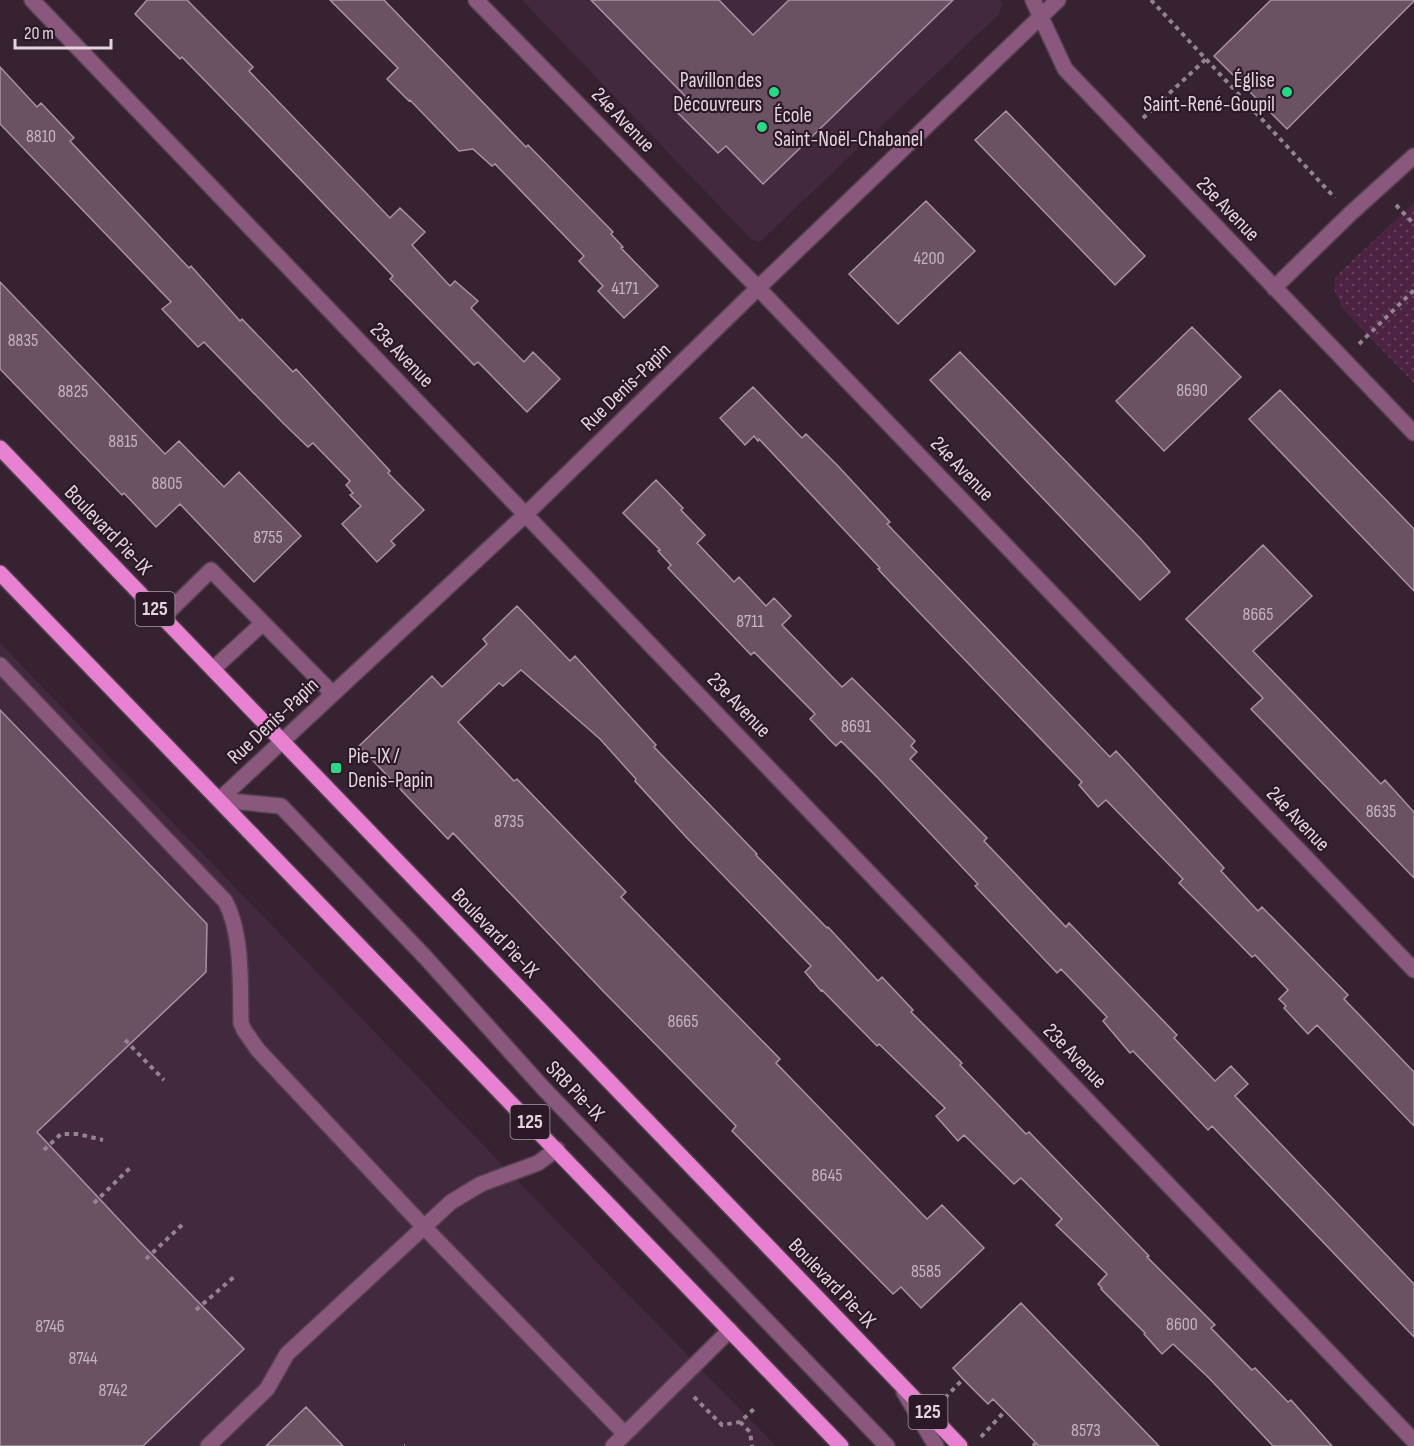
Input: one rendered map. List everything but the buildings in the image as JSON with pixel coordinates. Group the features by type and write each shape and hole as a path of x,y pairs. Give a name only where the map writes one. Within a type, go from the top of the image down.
{"main road":[{"name":"Boulevard Pie-IX","path":"0,448 960,1446"},
{"name":"125","path":"3,581 219,800 841,1446"}],"street":[{"name":"23e Avenue","path":"32,0 1414,1441"},
{"name":"24e Avenue","path":"476,0 758,288 1414,970"},
{"name":"25e Avenue","path":"1033,0 1065,69 1414,433"},
{"name":"Rue Denis-Papin","path":"219,800 526,514 1058,0"},
{"path":"1274,288 1350,213 1414,156"},
{"path":"0,454 28,477"},
{"path":"163,617 211,570 333,694"},
{"path":"213,669 263,623"},
{"path":"0,664 225,901 233,923 239,967 241,1019 244,1030 258,1050 424,1227 625,1434"},
{"name":"SRB Pie-IX","path":"219,800 282,806 393,923 544,1089 887,1446"},
{"path":"208,1446 267,1389 287,1354 462,1194 481,1184 538,1163 557,1149"},
{"path":"613,1446 730,1330"},
{"path":"895,1379 936,1446"}],"path":[{"path":"1151,0 1350,213"},
{"path":"1127,133 1206,59"},
{"path":"1344,360 1414,290"},
{"path":"125,1040 164,1080"},
{"path":"44,1150 61,1134 78,1134 103,1140"},
{"path":"94,1203 130,1168"},
{"path":"146,1259 184,1223"},
{"path":"196,1310 236,1276"},
{"path":"945,1398 963,1379"},
{"path":"711,1414 722,1425 740,1422 756,1407"},
{"path":"981,1437 1005,1411"},
{"path":"740,1422 750,1432 752,1446"}],"shaded area":[{"name":"École Saint-Noël-Chabanel","path":"522,0 999,0 1002,4 999,14 760,242 752,240"},
{"path":"1414,203 1414,383 1342,308 1334,289 1336,276"},
{"path":"0,643 544,1208 776,1446 0,1446"}],"place":[{"name":"Pavillon des Découvreurs","path":"774,92"},
{"name":"Église Saint-René-Goupil","path":"1287,92"},
{"name":"École Saint-Noël-Chabanel","path":"762,127"},
{"name":"Pie-IX / Denis-Papin","path":"336,768"}]}
